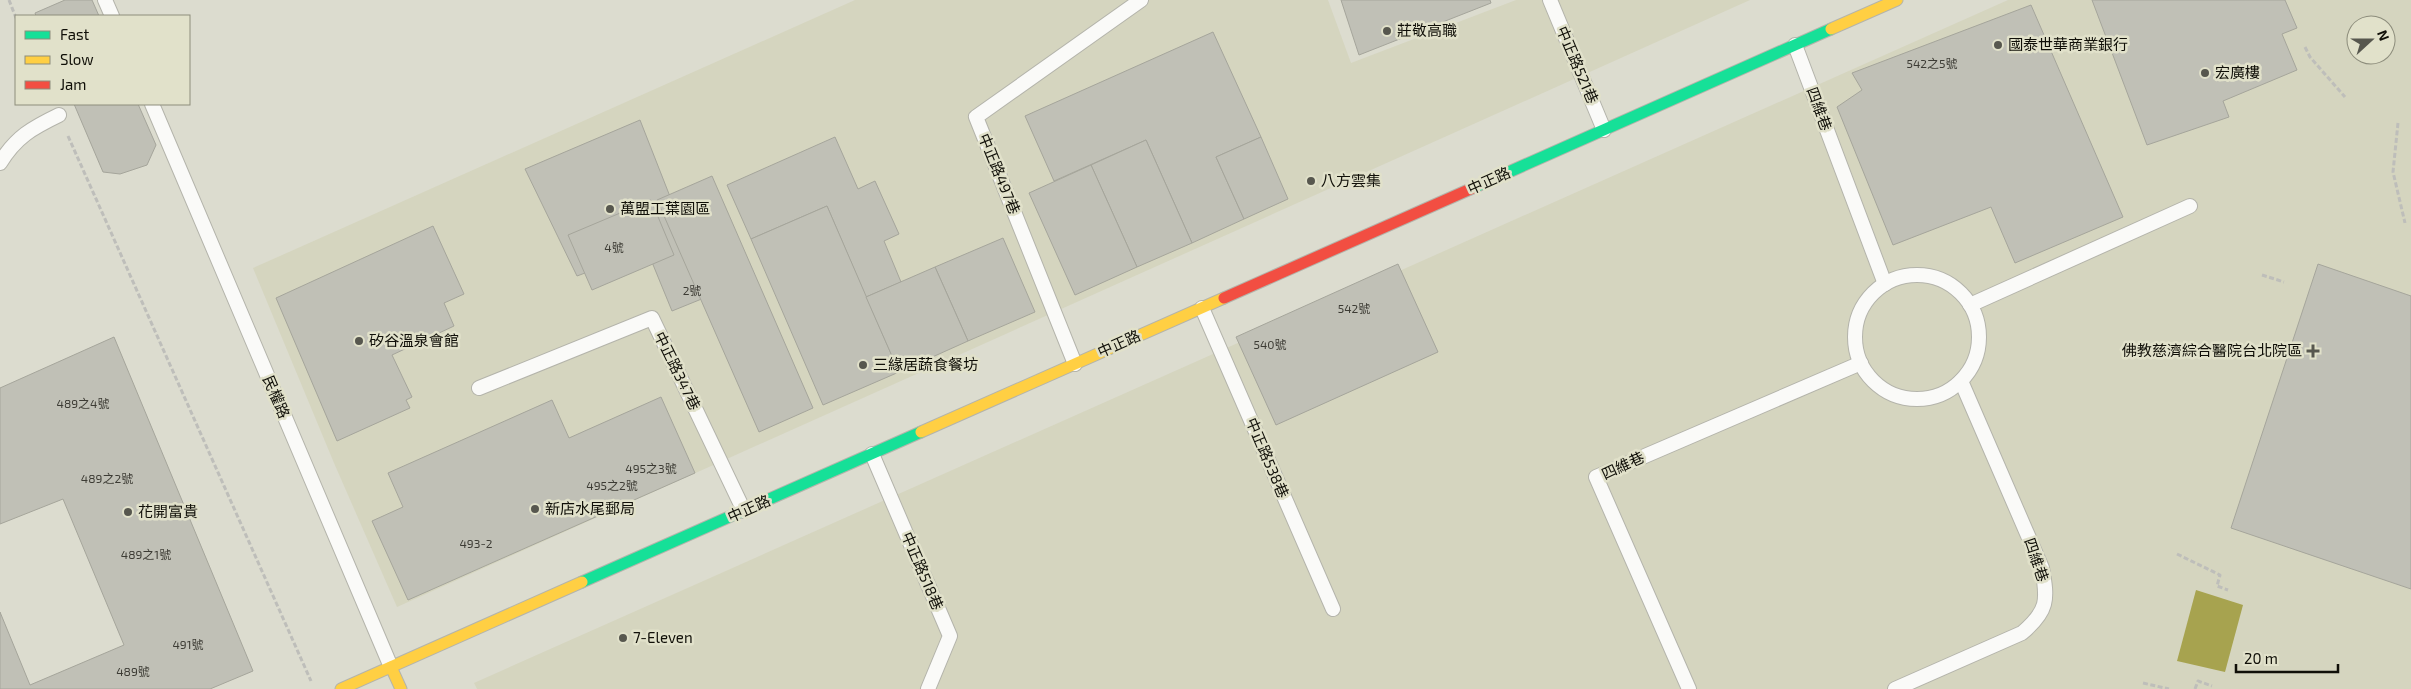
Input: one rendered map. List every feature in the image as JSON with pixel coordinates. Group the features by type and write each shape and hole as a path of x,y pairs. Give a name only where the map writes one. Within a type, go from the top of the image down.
{"street":[{"name":"中正路","path":"341,689 1897,0"},
{"name":"民權路","path":"391,667 401,689"}],"lane":[{"path":"105,0 112,15"},
{"name":"中正路497巷","path":"1075,364 976,117 1141,0"},
{"name":"中正路521巷","path":"1550,0 1604,130"},
{"name":"四維巷","path":"1795,45 1885,284"},
{"name":"民權路","path":"152,105 391,667"},
{"path":"0,163 12,144 35,126 59,115"},
{"path":"1970,305 2190,206"},
{"path":"1922,275 1941,280 1957,290 1970,305 1978,324 1979,345 1973,364 1961,381 1944,393 1926,399 1906,398 1888,392 1871,380 1861,363 1856,345 1856,328 1861,310 1871,296 1885,284 1902,276 1922,275"},
{"name":"中正路538巷","path":"1202,308 1333,608"},
{"name":"中正路347巷","path":"479,388 652,318 744,511"},
{"name":"四維巷","path":"1689,689 1596,477 1861,363"},
{"name":"四維巷","path":"1895,689 2022,633 2038,620 2047,595 2042,568 1961,381"},
{"name":"中正路518巷","path":"872,454 950,636 928,689"}],"path":[{"path":"9,0 15,15"},
{"path":"2305,47 2310,57 2345,98"},
{"path":"59,115 314,689"},
{"path":"2398,123 2393,172 2404,223"},
{"path":"2262,275 2284,282"},
{"path":"2177,554 2220,575 2217,586 2228,590"},
{"path":"2195,689 2198,680 2212,686"},
{"path":"2143,683 2170,689"}],"shaded area":[{"path":"855,0 1328,0 1351,63 1516,0 1750,0 397,607 334,463 253,268"},
{"path":"2008,0 2411,0 2411,689 477,689 474,683"},
{"path":"2196,590 2243,605 2225,672 2177,661"}],"building":[{"path":"65,0 92,0 99,15 36,15 35,13"},
{"name":"莊敬高職","path":"1341,0 1490,0 1491,3 1359,55"},
{"name":"宏廣樓","path":"2092,0 2285,0 2297,28 2282,34 2297,70 2223,101 2229,117 2147,145"},
{"path":"2031,5 2123,217 2015,263 1991,207 1893,245 1837,107 1862,90 1852,73"},
{"path":"1213,32 1261,137 1216,157 1244,219 1192,243 1146,140 1054,181 1025,116"},
{"path":"74,105 138,105 156,145 147,165 120,174 103,172"},
{"name":"萬盟工葉園區","path":"640,120 709,296 672,311 647,250 577,276 525,169"},
{"path":"835,137 858,189 875,181 899,234 884,241 901,282 866,297 827,206 751,239 727,185"},
{"path":"1261,137 1288,199 1244,219 1216,157"},
{"path":"1146,140 1192,243 1137,267 1091,165"},
{"path":"1091,165 1137,267 1075,295 1029,193"},
{"path":"712,176 813,408 759,432 657,200"},
{"path":"651,200 674,255 592,290 568,235"},
{"path":"827,206 899,372 823,405 751,239"},
{"name":"矽谷溫泉會館","path":"433,226 464,294 444,303 454,326 392,355 412,397 406,400 410,408 337,441 276,298"},
{"path":"1003,238 1035,312 968,341 935,267"},
{"path":"1398,264 1438,352 1276,425 1236,337"},
{"path":"2318,264 2411,296 2411,589 2231,528"},
{"path":"935,267 968,341 899,372 866,297"},
{"name":"花開富貴","path":"114,337 253,671 210,689 0,689 0,612 30,685 124,645 63,499 0,524 0,388"},
{"path":"661,397 695,473 408,600 372,521 403,507 388,473 552,400 569,438"}],"traffic: fast":[{"path":"1475,187 1831,29"},
{"path":"582,582 921,432"}],"traffic: slow":[{"path":"1831,29 1897,0"},
{"path":"921,432 1224,298"},
{"path":"341,689 582,582"},
{"path":"391,667 401,689"}],"traffic: jam":[{"path":"1224,298 1475,187"}],"place":[{"name":"莊敬高職","path":"1387,31"},
{"name":"國泰世華商業銀行","path":"1998,45"},
{"name":"宏廣樓","path":"2205,73"},
{"name":"八方雲集","path":"1311,181"},
{"name":"萬盟工葉園區","path":"610,209"},
{"name":"矽谷溫泉會館","path":"359,341"},
{"name":"佛教慈濟綜合醫院台北院區","path":"2313,351"},
{"name":"三緣居蔬食餐坊","path":"863,365"},
{"name":"新店水尾郵局","path":"535,509"},
{"name":"花開富貴","path":"128,512"},
{"name":"7-Eleven","path":"623,638"}]}
